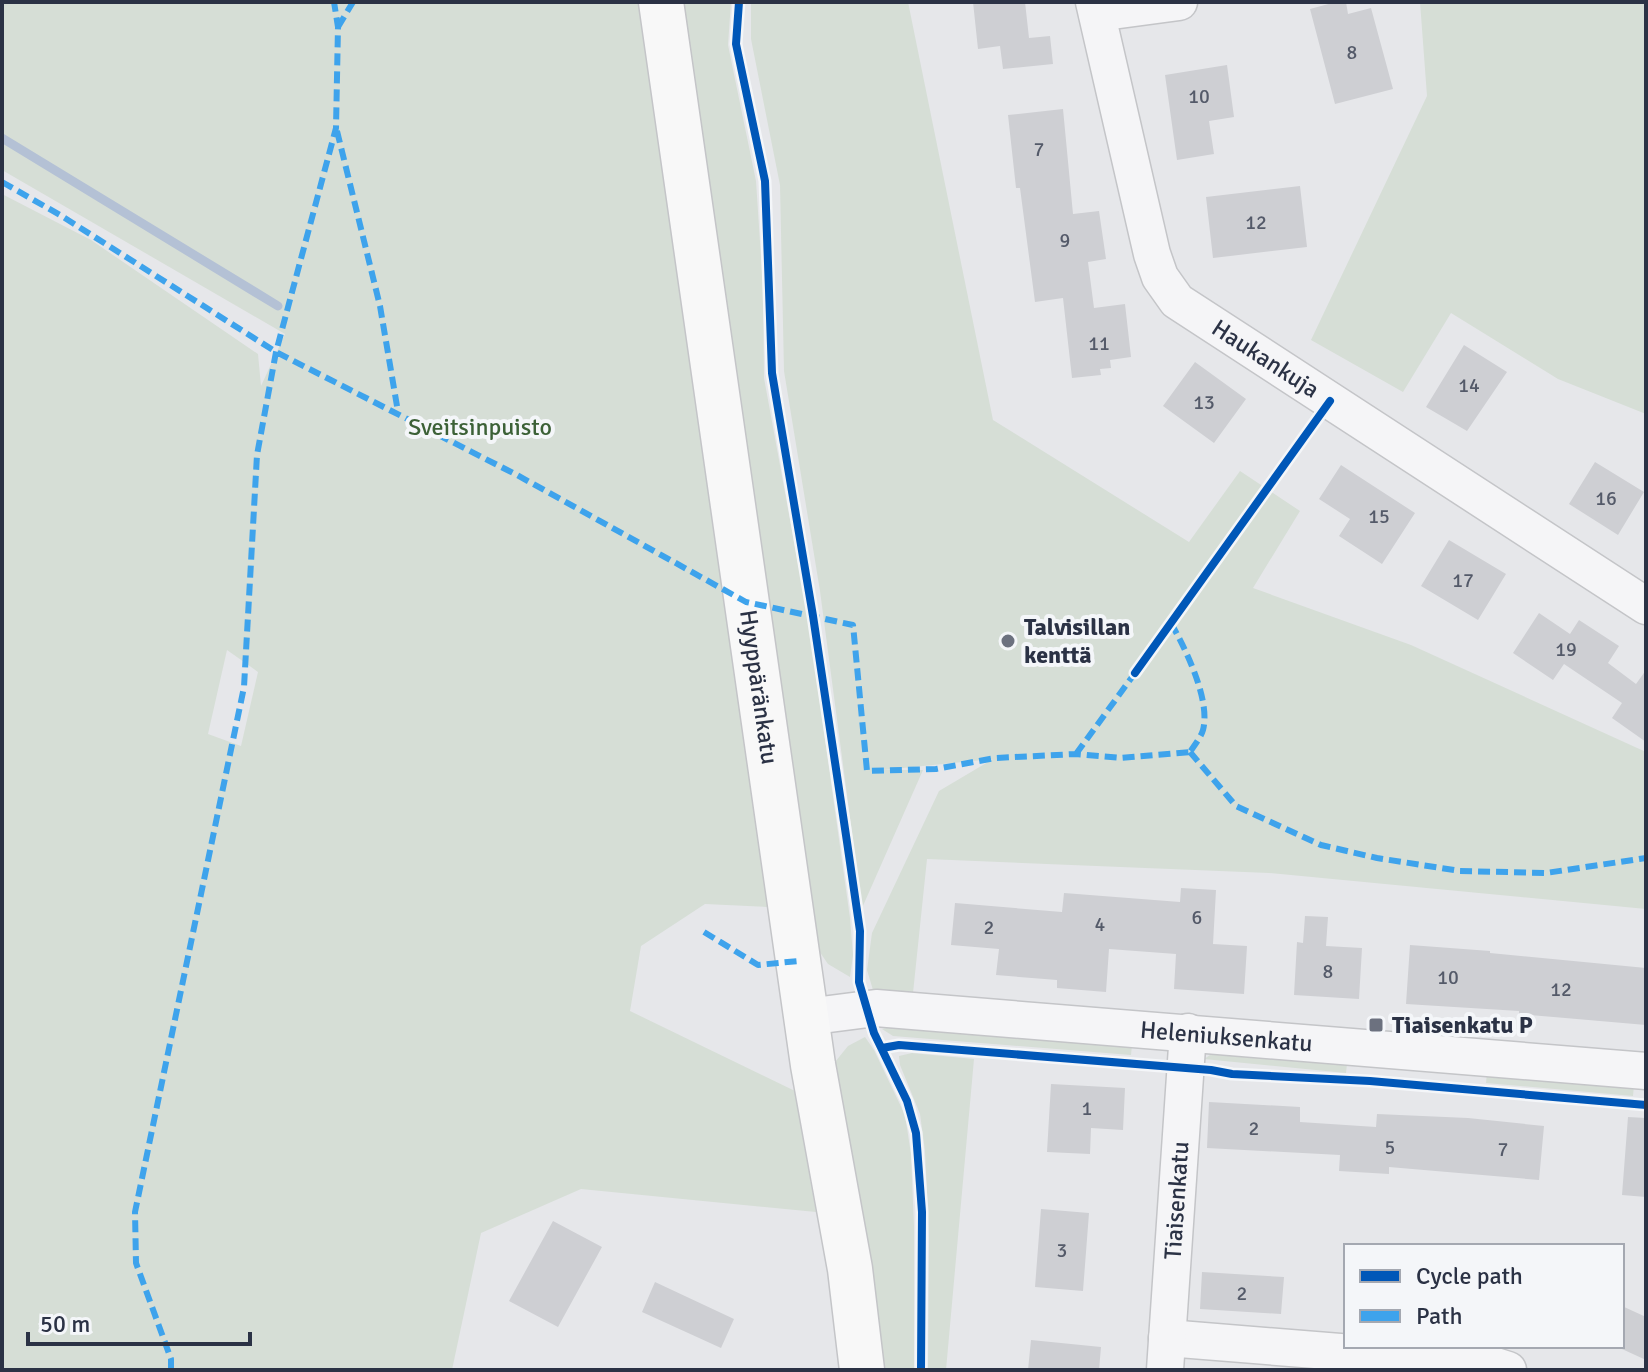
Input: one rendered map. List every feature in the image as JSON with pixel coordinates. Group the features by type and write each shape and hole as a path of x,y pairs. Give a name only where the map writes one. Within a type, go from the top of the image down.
{"street":[{"name":"Hyyppäränkatu","path":"661,2 813,1065 850,1269 862,1370"},
{"name":"Haukankuja","path":"1179,2 1096,8 1152,254 1160,277 1177,301 1646,606"},
{"name":"Heleniuksenkatu","path":"806,1017 876,1008 1646,1071"},
{"name":"Tiaisenkatu","path":"1166,1354 1188,1032"},
{"path":"1166,1354 1489,1364 1508,1370"}],"green space":[{"name":"Sveitsinpuisto","path":"2,2 639,2 769,907 705,904 641,946 630,1011 795,1091 816,1212 581,1189 481,1233 452,1370 2,1370 2,194 91,240 258,354 261,386 285,334 2,170","holes":["227,650 258,672 241,746 208,734"]},
{"path":"676,2 731,2 728,45 756,181 763,287 764,378 808,618 850,918 853,955 850,977 828,964 817,948"},
{"path":"751,2 908,2 993,420 1189,542 1240,471 1300,511 1253,588 1411,645 1646,752 1646,909 1269,873 927,859 913,993 873,990 867,970 872,933 939,791 993,759 883,770 923,770 862,908 820,591 784,371 780,185 751,39"},
{"path":"1420,2 1646,2 1646,414 1558,379 1451,313 1403,392 1311,340 1427,96"},
{"path":"895,1026 1132,1045 1131,1055 893,1036 882,1029"},
{"path":"865,1037 905,1115 911,1154 914,1370 877,1370 831,1067 848,1046"},
{"path":"912,1053 974,1059 946,1370 928,1370 929,1238 925,1151 920,1114 899,1056"},
{"path":"1213,1053 1347,1064 1346,1073 1204,1059"},
{"path":"1487,1073 1634,1085 1633,1096 1486,1083"}],"building":[{"path":"973,2 1025,2 1029,38 1050,36 1053,64 1003,69 1000,46 978,49"},
{"path":"1346,2 1348,14 1371,8 1393,89 1335,104 1310,9"},
{"path":"1227,65 1234,117 1209,121 1214,154 1177,160 1165,75"},
{"path":"1063,109 1073,214 1099,211 1106,259 1088,262 1094,308 1125,304 1131,357 1110,360 1111,368 1100,369 1101,375 1072,378 1063,298 1035,302 1020,188 1016,188 1008,115"},
{"path":"1300,186 1307,247 1213,258 1206,197"},
{"path":"1464,345 1507,372 1467,431 1426,407"},
{"path":"1195,362 1246,399 1214,443 1163,406"},
{"path":"1595,462 1644,492 1618,535 1569,504"},
{"path":"1341,465 1415,513 1382,564 1339,536 1350,519 1319,499"},
{"path":"1449,540 1506,574 1478,620 1421,586"},
{"path":"1539,613 1570,634 1579,620 1619,646 1608,663 1636,684 1646,670 1646,742 1612,718 1622,703 1564,664 1553,680 1513,653"},
{"path":"1181,888 1216,890 1213,944 1247,946 1244,994 1174,989 1176,954 1109,949 1106,992 1057,988 1057,980 996,975 999,949 951,945 955,903 1062,912 1064,893 1180,902"},
{"path":"1305,916 1328,917 1326,946 1362,948 1359,999 1294,995 1297,942 1303,943"},
{"path":"1410,945 1646,968 1646,1025 1519,1014 1519,1011 1406,1004"},
{"path":"1051,1084 1125,1088 1123,1130 1091,1128 1090,1154 1047,1152"},
{"path":"1209,1102 1300,1107 1300,1122 1376,1127 1377,1114 1468,1118 1544,1126 1539,1180 1389,1167 1389,1174 1339,1171 1340,1155 1207,1148"},
{"path":"1628,1117 1646,1118 1646,1197 1622,1195"},
{"path":"1041,1209 1089,1213 1083,1291 1035,1287"},
{"path":"553,1221 602,1247 558,1327 509,1301"},
{"path":"1202,1272 1284,1277 1281,1314 1200,1309"},
{"path":"655,1282 734,1319 721,1348 642,1312"},
{"path":"1624,1307 1646,1317 1646,1360 1622,1349"},
{"path":"1031,1340 1101,1347 1099,1370 1028,1370"}],"waterway":[{"path":"2,138 278,306"}],"marked path":[{"path":"171,1370 171,1359 136,1263 135,1212 244,687 257,455 276,352 336,128 338,27 334,2"},
{"path":"338,27 353,2"},
{"path":"337,131 380,306 398,412"},
{"path":"2,182 60,215 276,352 517,475 746,602 853,625 867,771 936,769 995,758 1076,754 1121,758 1190,752"},
{"path":"1171,623 1195,675 1203,704 1203,730 1190,752"},
{"path":"1076,754 1135,673"},
{"path":"1190,752 1236,806 1321,845 1377,858 1460,871 1546,873 1646,858"},
{"path":"704,932 758,965 798,961"}],"cycle path":[{"path":"739,2 736,44 765,181 772,373 813,616 860,931 859,982 874,1033 907,1101 916,1133 922,1212 921,1370"},
{"path":"1135,673 1330,401"},
{"path":"882,1048 899,1045 1646,1105"}],"place":[{"name":"Talvisillan kenttä","path":"1008,641"},
{"name":"Tiaisenkatu P","path":"1376,1025"}]}
